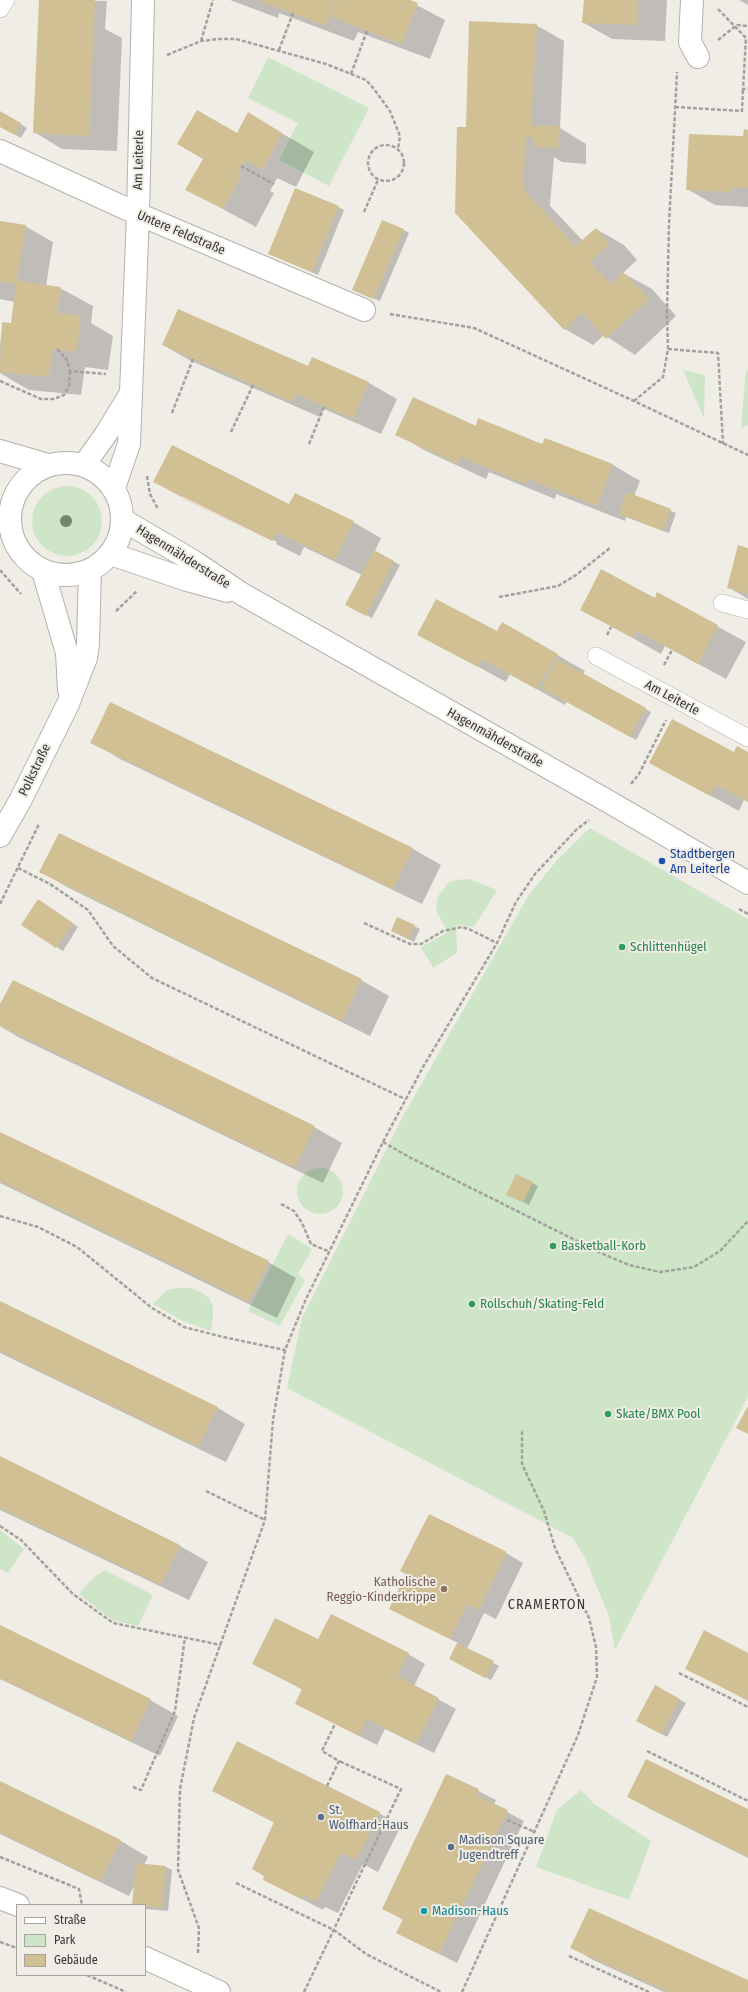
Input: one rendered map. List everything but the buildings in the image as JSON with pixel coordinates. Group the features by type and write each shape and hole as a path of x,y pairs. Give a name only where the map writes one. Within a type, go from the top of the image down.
{"street":[{"name":"Am Leiterle","path":"114,488 129,444 138,214 140,66 143,0"},
{"path":"692,0 690,42 698,57"},
{"name":"Untere Feldstraße","path":"0,151 138,214 364,310"},
{"name":"Am Leiterle","path":"84,465 106,434 132,384"},
{"name":"Hagenmähderstraße","path":"0,450 48,465"},
{"name":"Hagenmähderstraße","path":"66,462 84,465 101,474 114,488 121,503 123,520 120,538 111,554 98,566 83,573 63,576 43,571 23,556 11,532 5,499 18,489 31,474 48,465 66,462"},
{"name":"Hagenmähderstraße","path":"123,520 193,561 242,594 748,882"},
{"name":"Hagenmähderstraße","path":"111,554 187,580 242,594"},
{"name":"Polkstraße","path":"0,836 21,799 68,704 86,658 88,644 90,570"},
{"name":"Polkstraße","path":"43,571 67,653 69,666 68,704"},
{"path":"0,1898 16,1904"},
{"path":"146,1958 219,1992"}],"lane":[{"path":"0,9 6,0"},
{"path":"722,602 748,610"},
{"name":"Am Leiterle","path":"596,656 748,738"}],"path":[{"path":"201,41 213,0"},
{"path":"675,107 742,111 746,38 734,27 715,5"},
{"path":"279,50 293,13"},
{"path":"698,57 737,24 748,26"},
{"path":"352,74 368,31"},
{"path":"140,66 201,41 218,38 236,39 326,64 366,80 390,111 400,136 398,149"},
{"path":"634,400 663,377 668,349 667,312 669,240 677,70"},
{"path":"743,89 748,89"},
{"path":"386,144 398,149 404,159 403,170 400,175 389,181 378,180 369,171 368,165 370,153 374,148 386,144"},
{"path":"241,166 274,184"},
{"path":"364,212 378,180"},
{"path":"364,310 474,328 634,400 748,456"},
{"path":"668,349 718,352 723,444"},
{"path":"0,381 41,399 54,399 64,395 70,386 70,371 67,360 57,350"},
{"path":"172,413 193,359"},
{"path":"70,371 132,384"},
{"path":"231,432 252,385"},
{"path":"309,444 324,407"},
{"path":"147,472 150,494 161,514"},
{"path":"499,597 558,586 576,575 610,548"},
{"path":"630,785 639,774 676,700"},
{"path":"624,782 636,788"},
{"path":"196,1981 199,1928 178,1870 180,1789 194,1718 265,1520 273,1420 285,1350 306,1299 383,1142 423,1067 497,943 516,902 536,874 577,830 611,803"},
{"path":"18,868 50,884 88,910 113,946 152,978 406,1099"},
{"path":"364,923 410,944 421,944 443,931 462,928 471,930 497,943"},
{"path":"383,1142 409,1157 603,1254 628,1265 660,1272 694,1268 720,1251 748,1221"},
{"path":"281,1204 294,1211 302,1223 312,1244 330,1252"},
{"path":"0,1216 38,1227 77,1247 152,1308 184,1327 285,1350"},
{"path":"462,1992 578,1735 597,1677 596,1647 589,1618 555,1548 544,1511 522,1464 522,1429"},
{"path":"206,1491 265,1520"},
{"path":"0,1526 21,1540 73,1594 102,1617 113,1623 221,1645"},
{"path":"133,1787 141,1790 175,1711 185,1637"},
{"path":"679,1673 748,1707"},
{"path":"304,1992 401,1789 339,1761 322,1751 335,1724"},
{"path":"647,1751 748,1802"},
{"path":"327,1786 339,1761"},
{"path":"507,1820 534,1832"},
{"path":"0,1857 78,1889 82,1904"},
{"path":"236,1883 334,1930 366,1954 441,1992"},
{"path":"0,1942 16,1948"},
{"path":"569,1956 649,1992"},
{"path":"89,1976 126,1992"}],"green space":[{"path":"268,57 369,108 329,186 279,160 298,123 248,98"},
{"path":"746,369 748,371 748,425 741,428"},
{"path":"683,370 705,375 704,418"},
{"path":"67,486 80,489 92,496 99,508 102,521 99,534 92,546 80,553 67,556 54,553 42,546 35,534 32,521 35,508 42,496 54,489"},
{"path":"590,828 748,919 748,1397 615,1650 609,1616 584,1556 573,1538 287,1388 302,1318 403,1116 528,896 557,860"},
{"path":"469,879 497,890 474,927 456,925 457,953 433,968 421,947 448,932 437,913 436,905 438,896 448,883 456,880"},
{"path":"320,1168 333,1172 339,1178 343,1191 339,1204 333,1210 320,1214 307,1210 301,1204 297,1191 301,1178 307,1172"},
{"path":"288,1234 312,1249 298,1274 305,1280 280,1326 248,1311"},
{"path":"191,1288 201,1292 209,1298 213,1307 211,1331 183,1321 153,1304 167,1290"},
{"path":"0,1530 24,1549 8,1573 0,1569"},
{"path":"105,1570 153,1595 138,1626 112,1620 79,1594 94,1577"},
{"path":"581,1790 593,1803 651,1841 629,1900 536,1867 557,1810"}],"place":[{"name":"Stadtbergen Am Leiterle","path":"662,861"},
{"name":"Schlittenhügel","path":"622,947"},
{"name":"Basketball-Korb","path":"553,1246"},
{"name":"Rollschuh/Skating-Feld","path":"472,1304"},
{"name":"Skate/BMX Pool","path":"608,1414"},
{"name":"Katholische Reggio-Kinderkrippe","path":"444,1589"},
{"name":"St. Wolfhard-Haus","path":"321,1817"},
{"name":"Madison Square Jugendtreff","path":"451,1847"},
{"name":"Madison-Haus","path":"424,1911"}],"district":[{"name":"CRAMERTON","path":"547,1605"}]}
